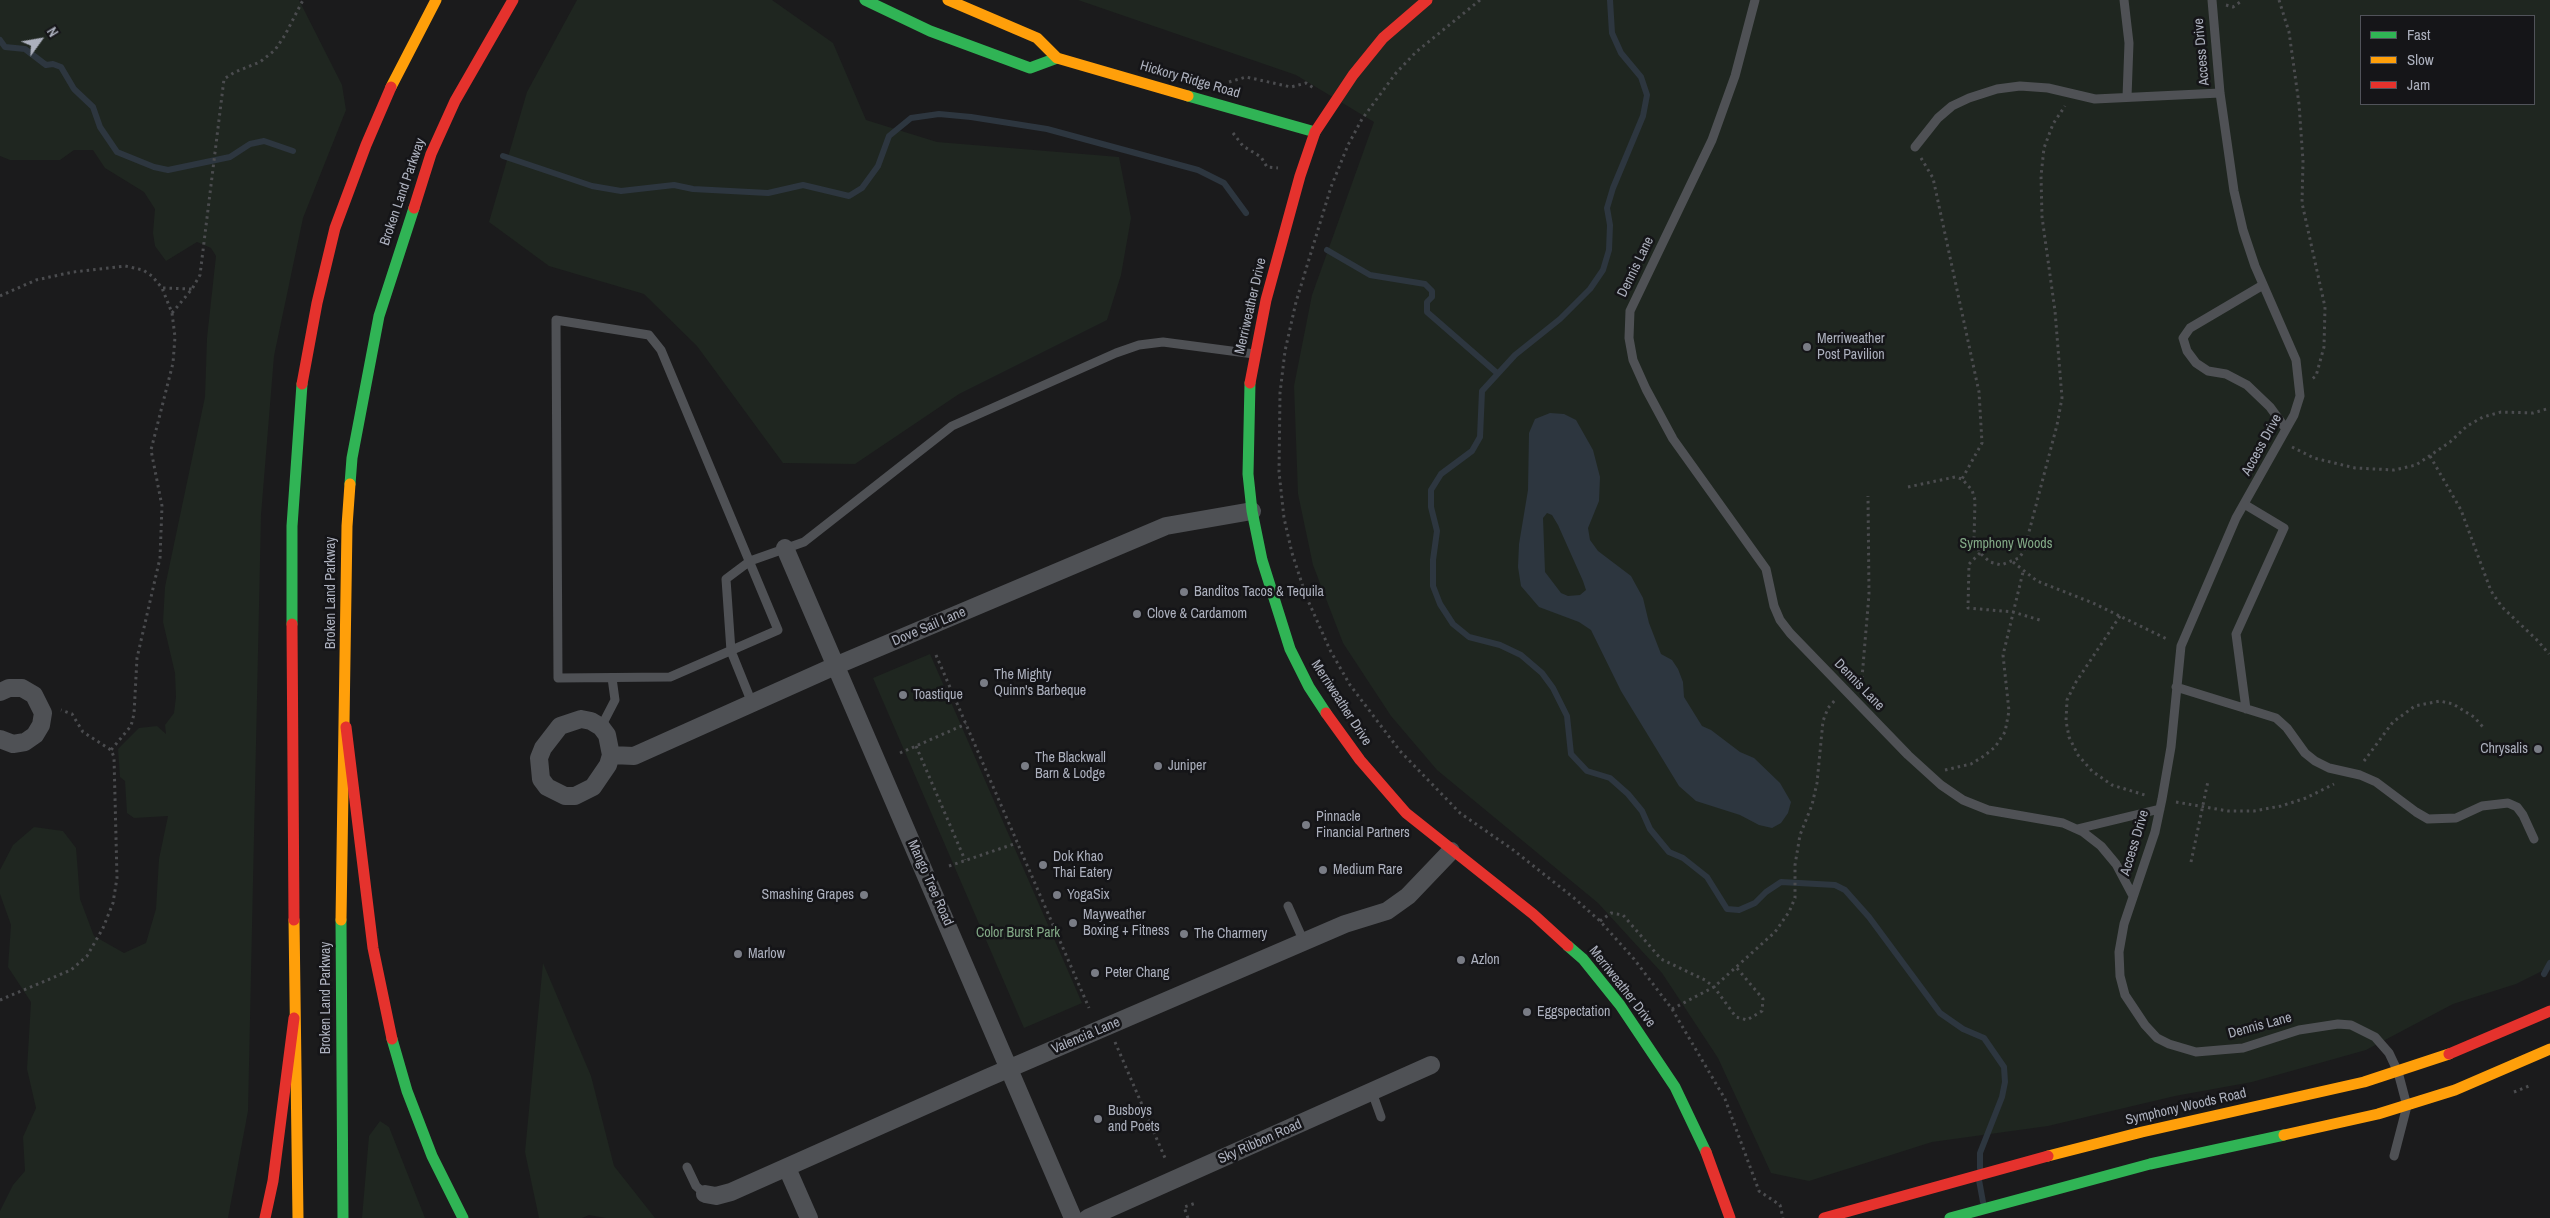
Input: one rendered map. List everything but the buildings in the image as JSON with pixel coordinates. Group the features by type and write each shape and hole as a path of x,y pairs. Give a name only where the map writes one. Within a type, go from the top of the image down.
{"main road":[{"path":"298,1218 294,1018 292,526 302,384 317,303 335,228 366,145 395,78 436,0"},
{"name":"Broken Land Parkway","path":"343,1218 340,988 346,727 347,526 352,458 379,316 431,154 455,101 513,0"},
{"path":"865,0 930,31 1030,68 1056,58 1037,38 948,0"},
{"name":"Merriweather Drive","path":"1426,0 1383,38 1353,75 1314,132 1287,223 1254,354 1248,393 1247,440 1252,511 1262,560 1274,606 1290,649 1309,687 1360,760 1400,805 1451,851 1533,914 1583,959 1620,1005 1675,1087 1707,1154 1730,1218"},
{"name":"Hickory Ridge Road","path":"1056,58 1314,132"},
{"path":"346,727 373,948 388,1026 407,1091 432,1156 463,1218"},
{"name":"Symphony Woods Road","path":"1824,1218 2006,1167 2177,1124 2364,1082 2463,1050 2550,1011"},
{"path":"266,1218 273,1181 294,1018"},
{"path":"1950,1218 2150,1164 2342,1123 2407,1106 2491,1075 2550,1049"},
{"path":"2282,1135 2302,1118"}],"street":[{"name":"Dove Sail Lane","path":"611,755 634,756 835,666 1166,526 1252,511"},
{"name":"Mango Tree Road","path":"785,548 1073,1218"},
{"path":"0,692 9,688 22,688 34,695 43,714 42,725 36,735 25,742 13,744 0,739"},
{"path":"581,719 591,721 600,727 609,740 611,755 608,765 593,787 585,793 565,796 547,787 541,779 539,758 543,748 560,726 581,719"},
{"name":"Valencia Lane","path":"705,1194 716,1196 731,1192 1010,1068 1345,924 1387,911 1400,904 1451,851"},
{"name":"Sky Ribbon Road","path":"1088,1218 1432,1065"},
{"path":"787,1168 809,1218"}],"lane":[{"name":"Dennis Lane","path":"1755,0 1735,76 1712,140 1630,311 1628,338 1632,352 1646,390 1673,439 1766,569 1774,606 1780,620 1846,691 1927,772 1964,800 1988,810 2020,817 2054,821 2077,829 2101,846 2116,864 2133,896 2124,924 2119,952 2120,976 2125,995 2135,1013 2157,1038 2168,1044 2189,1050 2215,1051 2242,1048 2320,1025 2350,1026 2375,1037 2389,1053 2398,1072 2398,1088 2407,1106"},
{"path":"2124,0 2129,43 2127,97"},
{"name":"Access Drive","path":"2133,896 2155,832 2162,799 2171,747 2181,646 2203,591 2244,504 2294,415 2300,390 2296,360 2263,285 2243,230 2234,191 2220,93 2212,0"},
{"path":"1915,147 1938,118 1952,106 1997,89 2020,86 2048,88 2095,99 2220,93"},
{"path":"2263,285 2190,328 2183,338 2187,351 2196,363 2208,371 2226,374 2248,385 2270,407 2286,429"},
{"path":"556,320 649,334 662,350 778,630 731,651 670,677 558,678 556,320"},
{"path":"752,703 731,651 726,579 750,561 804,542 822,530 952,426 1116,352 1139,345 1163,342 1254,354"},
{"path":"2244,504 2284,528 2236,634 2246,709"},
{"path":"600,727 615,700 612,678"},
{"path":"2176,687 2276,718 2287,728 2305,753 2315,761 2329,768 2376,782 2428,819 2456,818 2494,802 2508,803 2517,807 2523,815 2534,839"},
{"path":"2077,829 2160,809"},
{"path":"1288,906 1304,942"},
{"path":"1372,1092 1381,1117"},
{"path":"2394,1156 2407,1106"},
{"path":"687,1167 696,1186 705,1194"}],"path":[{"path":"172,313 192,289 200,275 206,238 220,99 224,79 235,72 260,62 275,50 285,36 303,0"},
{"path":"1480,0 1428,41 1396,73 1362,119 1337,170 1298,294 1285,350 1278,437 1284,518 1292,554 1318,623 1350,685 1373,719 1400,751 1460,813 1512,849 1600,921 1634,959 1672,1009 1725,1099 1759,1191 1780,1205 1783,1218"},
{"path":"2279,0 2289,32 2299,104 2303,161 2302,203 2325,307 2324,347 2316,376 2300,390"},
{"path":"1246,77 1291,87 1306,83"},
{"path":"1908,487 1955,477 1962,479 1972,490 1975,500 1974,540 1980,553 1990,562 2002,565 2013,561 2024,551 2033,523 2062,398 2055,311 2042,217 2041,176 2044,148 2053,124 2072,95"},
{"path":"1915,147 1933,178 1979,392 1982,444 1962,479"},
{"path":"1261,157 1266,167"},
{"path":"0,296 36,280 73,272 125,266 143,270 152,276 162,288 172,313 175,337 172,363 151,450 162,506 160,558 137,658 134,714 131,726 111,750"},
{"path":"162,288 192,289"},
{"path":"2280,440 2314,458 2355,468 2394,470 2416,465 2467,426 2483,417 2501,412 2533,413 2550,408"},
{"path":"2430,456 2461,510 2491,591 2502,607 2549,654"},
{"path":"1980,553 1969,564 1968,608 2012,612 2042,621"},
{"path":"2013,561 2023,572 2037,581 2120,616 2181,646"},
{"path":"1927,772 1956,769 1971,764 1995,746 2005,732 2009,711 2003,655 2023,572"},
{"path":"2120,616 2076,682 2067,700 2066,720 2069,737 2078,755 2092,771 2112,784 2162,799 2228,812 2254,811 2282,806 2324,790 2350,773 2368,757 2393,722 2415,706 2440,701 2453,704 2474,717 2483,727"},
{"path":"936,655 1089,1008"},
{"path":"0,1000 71,970 87,956 103,928 113,903 116,878 117,822 114,757 111,750 88,736 72,714 64,710 43,714"},
{"path":"900,753 966,724"},
{"path":"916,746 965,860"},
{"path":"2191,862 2208,782"},
{"path":"949,866 1017,843"},
{"path":"1672,1009 1714,987 1774,932 1789,912 1795,898 1795,865"},
{"path":"1600,921 1611,913 1623,915 1661,959 1705,980 1714,987 1736,1017 1747,1020 1762,1011 1763,999 1736,967"},
{"path":"1115,1041 1165,1158"},
{"path":"1188,1218 1184,1207 1196,1203"}],"green space":[{"path":"0,0 299,0 342,85 346,110 303,218 274,356 261,515 248,1111 228,1218 0,1218 0,1211 13,1185 25,1171 23,1137 36,1108 27,1069 31,1002 8,967 11,925 0,894 0,870 13,845 34,827 63,831 76,848 80,899 94,936 124,953 146,943 156,909 159,859 168,816 134,818 127,813 125,781 120,777 118,749 139,728 157,726 166,734 165,725 174,713 176,697 175,673 163,622 165,587 205,397 207,338 216,256 211,248 197,242 166,261 155,246 153,233 155,209 144,192 105,168 93,150 74,150 60,160 10,160 0,156"},
{"path":"577,0 772,0 833,43 866,120 937,142 1119,157 1131,218 1121,275 1107,320 959,394 855,464 783,463 697,346 644,294 549,266 489,222 527,92"},
{"name":"Symphony Woods","path":"1078,0 2550,0 2550,967 2516,984 2453,1004 2366,1050 2252,1082 2175,1096 2048,1126 1932,1142 1809,1181 1771,1173 1718,1058 1662,973 1598,903 1437,770 1391,716 1343,643 1313,565 1298,494 1294,386 1312,295 1374,122 1296,75"},
{"name":"Color Burst Park","path":"930,654 1082,1003 1024,1028 873,678"},
{"path":"543,963 591,1076 614,1166 655,1218 606,1218 589,1215 582,1218 539,1218 525,1152"},
{"path":"380,1121 389,1127 425,1218 362,1218 369,1136"}],"shaded area":[{"path":"1550,413 1564,414 1576,420 1593,450 1600,477 1599,501 1588,528 1590,540 1598,551 1631,576 1643,598 1649,623 1661,654 1672,660 1678,669 1683,682 1684,697 1702,726 1711,730 1740,752 1754,758 1780,783 1791,802 1788,813 1781,823 1772,828 1759,825 1740,815 1696,801 1679,786 1621,691 1591,630 1579,622 1539,607 1521,586 1518,567 1519,544 1528,490 1529,433 1535,419","holes":["1547,513 1552,515 1583,581 1586,590 1580,595 1568,596 1561,593 1545,572 1543,518"]}],"waterway":[{"path":"1610,0 1612,33 1621,53 1641,77 1647,95 1643,116 1613,188 1607,208 1610,225 1609,250 1603,270 1590,289 1560,319 1515,355 1482,391 1480,437 1472,451 1441,474 1431,490 1431,507 1437,531 1433,560 1433,586 1440,604 1453,624 1469,637 1500,645 1521,655 1542,673 1553,688 1567,716 1571,754 1587,771 1610,778 1628,794 1642,811 1650,829 1669,852 1683,858 1707,877 1727,909 1739,910 1755,903 1766,892 1781,882 1835,885 1845,890 1869,917 1940,1013 1963,1029 1984,1038 2004,1067 2005,1082 2002,1097 1980,1153 1980,1168"},
{"path":"0,40 5,47 25,49 46,65 53,64 61,67 74,89 93,107 100,127 117,152 154,167 168,170 230,157 250,144 264,141 293,151"},
{"path":"503,156 592,186 621,191 674,185 693,189 768,193 803,185 849,196 862,188 878,166 889,136 911,118 939,114 1047,129 1198,170 1224,183 1246,213"},
{"path":"1327,250 1370,275 1425,284 1432,291 1432,297 1427,302 1427,312 1497,373"},
{"path":"2544,974 2550,963"},
{"path":"1979,1180 1983,1202"}],"traffic: fast":[{"path":"865,0 930,31 1030,68 1057,58"},
{"path":"1188,96 1315,132"},
{"path":"350,484 352,458 379,316 414,208"},
{"path":"1250,383 1248,474 1252,511 1262,560 1290,649 1309,687 1326,713"},
{"path":"292,624 292,526 302,384"},
{"path":"341,920 343,1218"},
{"path":"1568,946 1583,959 1620,1005 1675,1087 1706,1152"},
{"path":"392,1039 407,1091 432,1156 463,1218"},
{"path":"1950,1218 2150,1164 2284,1135"}],"traffic: slow":[{"path":"391,87 436,0"},
{"path":"948,0 1037,38 1057,58 1188,96"},
{"path":"341,920 347,526 350,484"},
{"path":"294,920 298,1218"},
{"path":"2284,1135 2378,1114 2455,1090 2550,1049"},
{"path":"2048,1156 2142,1132 2364,1082 2449,1054"}],"traffic: jam":[{"path":"414,208 431,154 455,101 513,0"},
{"path":"1250,383 1266,300 1300,176 1315,132 1353,75 1383,38 1427,0"},
{"path":"302,384 317,303 335,228 366,145 391,87"},
{"path":"292,624 294,920"},
{"path":"1326,713 1360,760 1406,813 1533,914 1568,946"},
{"path":"346,727 373,948 392,1039"},
{"path":"2449,1054 2550,1011"},
{"path":"265,1218 273,1181 294,1018"},
{"path":"1706,1152 1730,1218"},
{"path":"1824,1218 2048,1156"}],"place":[{"name":"Merriweather Post Pavilion","path":"1807,347"},
{"name":"Banditos Tacos & Tequila","path":"1184,592"},
{"name":"Clove & Cardamom","path":"1137,614"},
{"name":"The Mighty Quinn's Barbeque","path":"984,683"},
{"name":"Toastique","path":"903,695"},
{"name":"Chrysalis","path":"2538,749"},
{"name":"The Blackwall Barn & Lodge","path":"1025,766"},
{"name":"Juniper","path":"1158,766"},
{"name":"Pinnacle Financial Partners","path":"1306,825"},
{"name":"Dok Khao Thai Eatery","path":"1043,865"},
{"name":"Medium Rare","path":"1323,870"},
{"name":"Smashing Grapes","path":"864,895"},
{"name":"YogaSix","path":"1057,895"},
{"name":"Mayweather Boxing + Fitness","path":"1073,923"},
{"name":"The Charmery","path":"1184,934"},
{"name":"Marlow","path":"738,954"},
{"name":"Azlon","path":"1461,960"},
{"name":"Peter Chang","path":"1095,973"},
{"name":"Eggspectation","path":"1527,1012"},
{"name":"Busboys and Poets","path":"1098,1119"}]}
